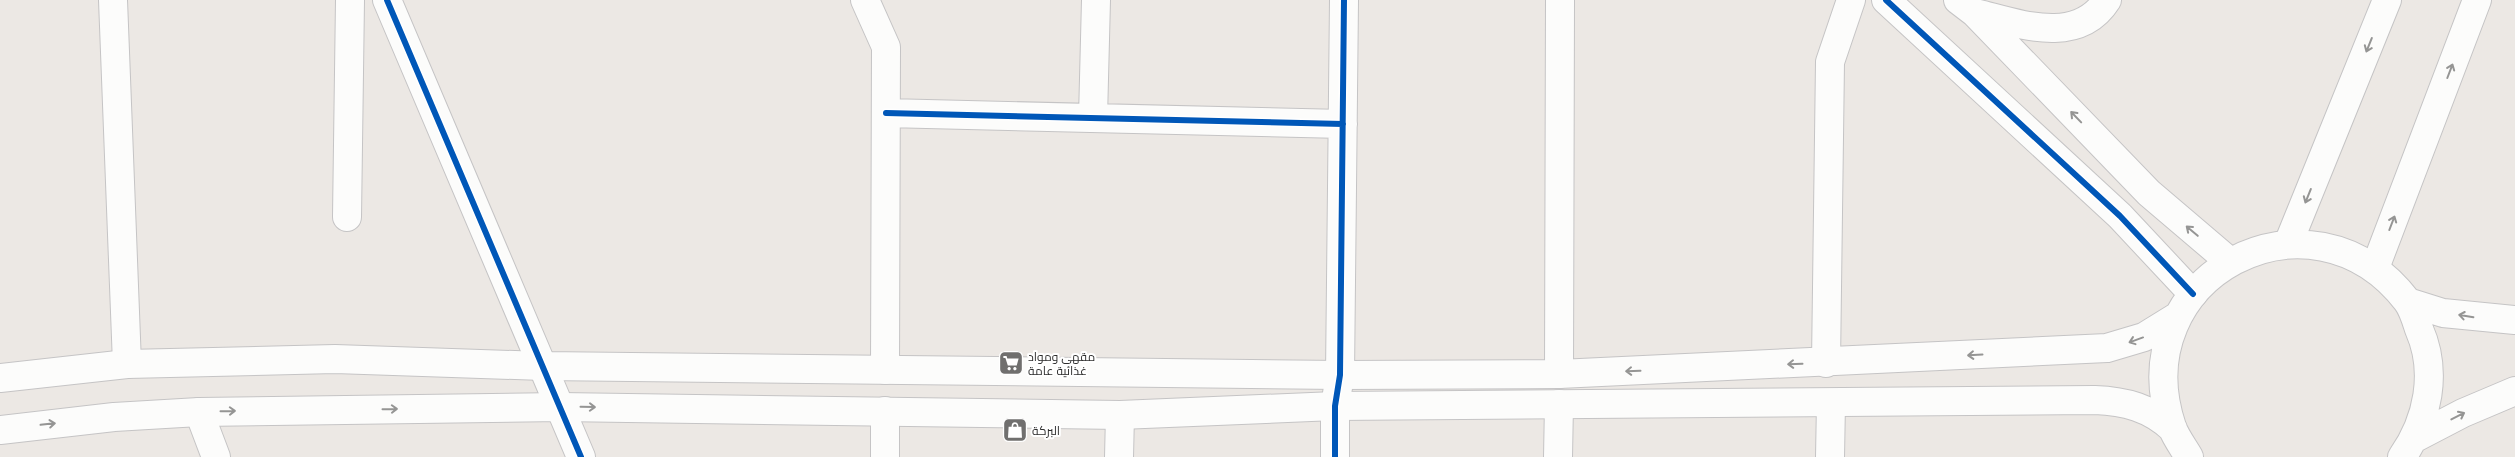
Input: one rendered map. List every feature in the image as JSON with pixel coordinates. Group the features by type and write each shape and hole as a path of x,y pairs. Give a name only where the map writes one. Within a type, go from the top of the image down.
{"main road":[{"path":"113,0 128,364"},
{"path":"348,217 350,0"},
{"path":"387,0 581,457"},
{"path":"865,0 886,46 885,370"},
{"path":"1093,118 1096,0"},
{"path":"1335,457 1335,406 1340,375 1344,0"},
{"path":"1559,374 1560,0"},
{"path":"1826,363 1830,62 1851,0"},
{"path":"1886,0 2120,216 2193,294"},
{"path":"1966,6 2042,28 2057,29 2084,22 2107,0"},
{"path":"2288,244 2387,0"},
{"path":"2375,268 2477,0"},
{"path":"1966,6 2149,193 2230,262"},
{"path":"886,113 1343,124"},
{"path":"2189,457 2173,429 2163,391 2165,353 2178,316 2200,285 2230,262 2258,249 2288,244 2334,249 2375,268 2408,302 2427,346 2430,393 2409,448"},
{"path":"2408,302 2443,313 2515,320"},
{"path":"0,378 128,364 334,359 543,366 1340,375 1559,374 1826,363 2107,348 2144,337 2178,316"},
{"path":"2409,448 2463,413 2515,391"},
{"path":"0,430 114,417 199,412 560,407 1120,415 1335,406 2112,401 2146,410 2161,418 2173,429"},
{"path":"1830,403 1830,457"},
{"path":"1558,457 1559,404"},
{"path":"885,411 885,457"},
{"path":"199,412 216,457"},
{"path":"1119,457 1120,415"}],"cycle path":[{"path":"387,0 581,457"},
{"path":"1335,457 1335,406 1340,375 1344,0"},
{"path":"1886,0 2120,216 2193,294"},
{"path":"886,113 1343,124"}],"place":[{"name":"مقهى ومواد غذائية عامة","path":"1011,363"},
{"name":"البركة","path":"1015,430"}]}
